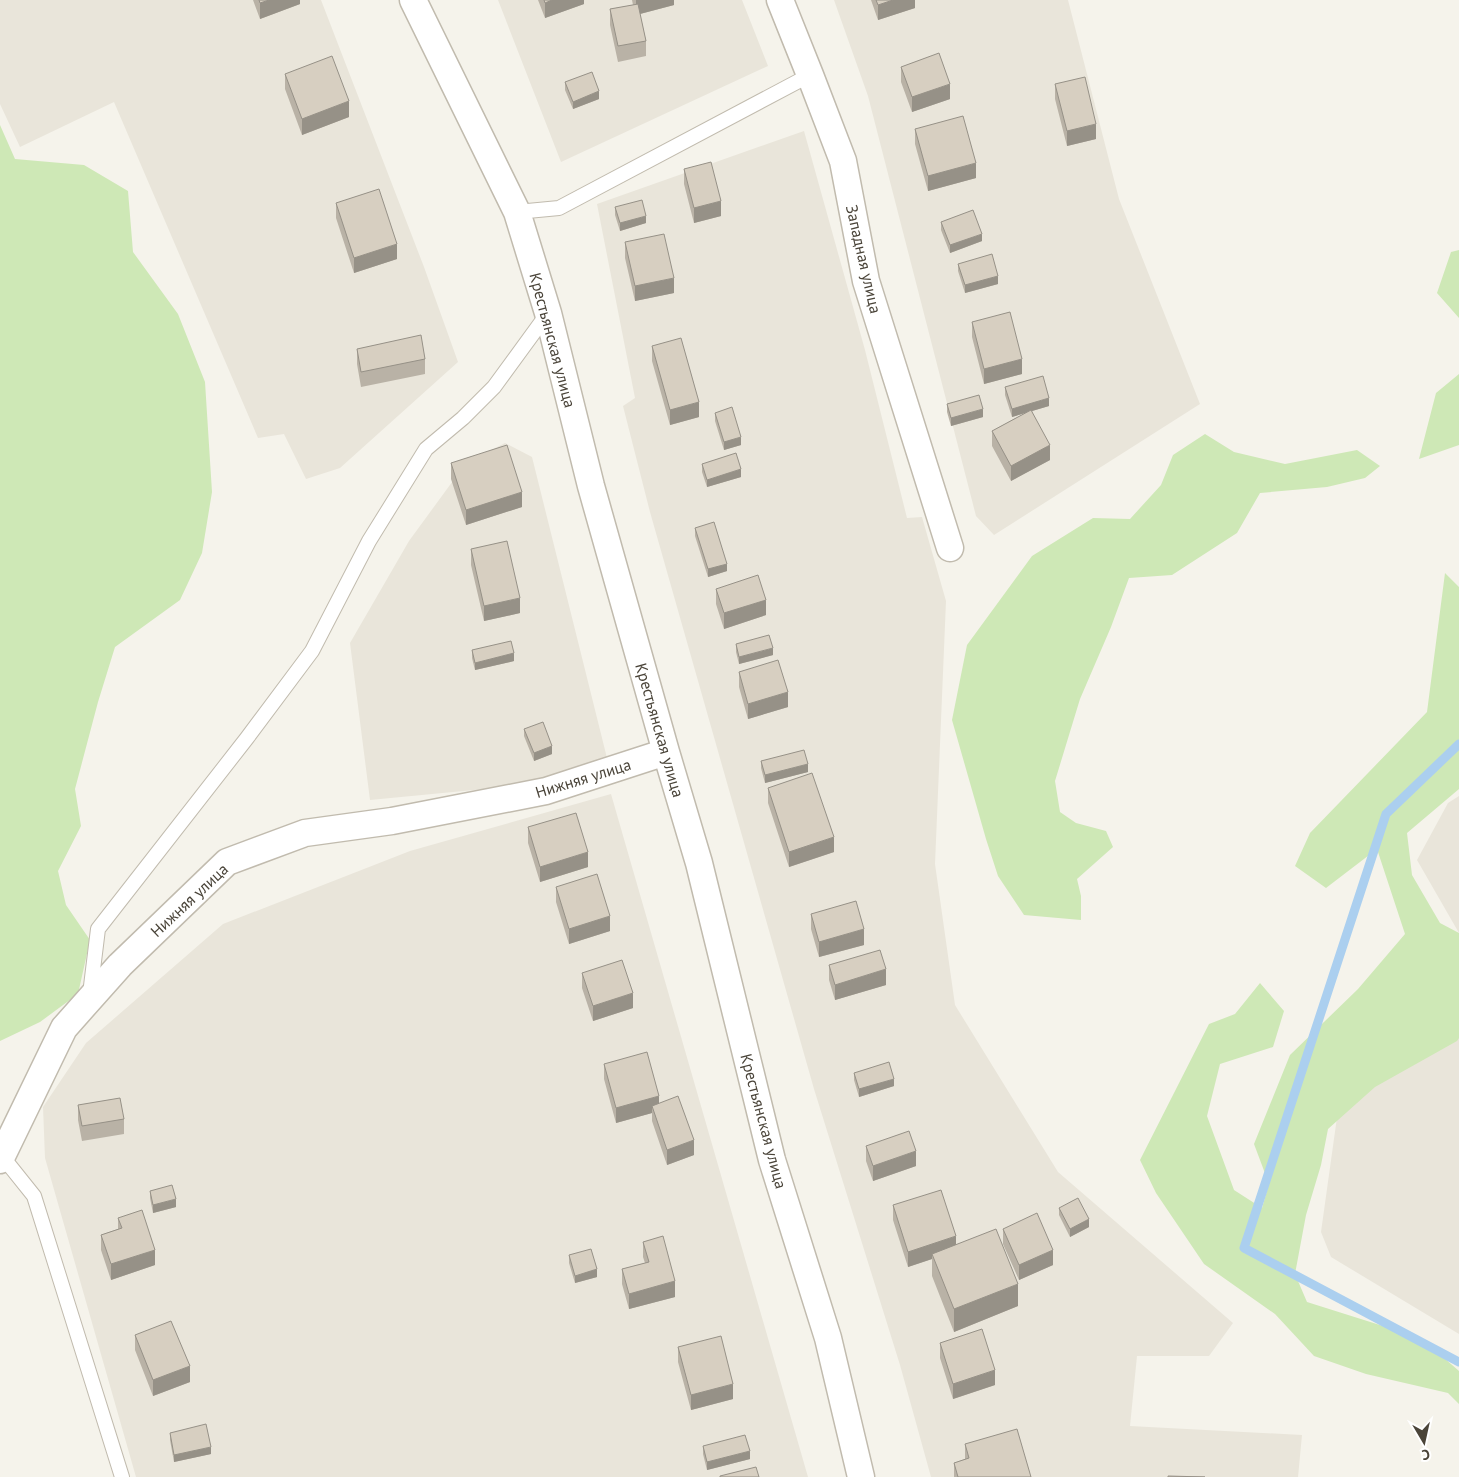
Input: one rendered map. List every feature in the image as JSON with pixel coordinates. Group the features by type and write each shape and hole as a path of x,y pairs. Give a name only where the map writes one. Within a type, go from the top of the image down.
{"street":[{"name":"Крестьянская улица","path":"413,0 517,212 548,313 591,486 666,752 700,863 772,1160 828,1338 861,1477"},
{"name":"Западная улица","path":"780,0 842,161 866,281 950,548"},
{"name":"Нижняя улица","path":"1,1158 64,1028 120,965 227,862 305,833 392,821 546,792 666,752"}],"lane":[{"path":"517,212 559,208 810,75"},
{"path":"90,999 98,929 247,738 312,651 369,541 426,449 463,418 494,387 548,313"},
{"path":"1,1158 34,1196 122,1477"}],"shaded area":[{"path":"0,0 321,0 424,267 458,362 340,468 306,479 284,434 258,438 114,102 20,147 0,104"},
{"path":"498,0 742,0 768,66 561,162"},
{"path":"834,0 1068,0 1119,199 1200,404 994,535 976,516 868,96"},
{"path":"804,131 865,350 907,518 922,517 946,601 935,864 955,1005 1058,1172 1233,1323 1209,1356 1137,1356 1130,1426 1302,1435 1298,1477 931,1477 900,1365 814,1089 650,512 623,406 635,398 597,204"},
{"path":"505,443 532,457 607,758 515,786 370,800 350,643 409,541 466,463"},
{"path":"611,794 808,1477 136,1477 45,1158 43,1107 86,1043 223,924 410,851"},
{"path":"1459,796 1459,933 1417,860 1448,803"},
{"path":"1459,1036 1459,1334 1331,1257 1321,1232 1339,1103"}],"green space":[{"path":"0,125 15,159 84,165 128,191 133,252 178,314 205,382 212,492 202,553 180,600 115,647 98,702 75,789 81,826 58,871 66,905 90,940 78,994 40,1022 0,1041"},
{"path":"1459,250 1459,318 1437,293 1451,252"},
{"path":"1459,374 1459,445 1419,459 1436,393"},
{"path":"1205,434 1234,452 1285,464 1357,450 1380,466 1365,478 1327,487 1260,493 1237,533 1172,575 1129,578 1111,627 1080,699 1055,781 1060,812 1076,823 1106,831 1113,847 1077,879 1081,896 1081,920 1024,915 998,876 952,720 967,645 1032,556 1093,518 1130,519 1161,485 1173,455"},
{"path":"1445,573 1459,587 1459,789 1407,833 1412,875 1440,923 1459,933 1459,1038 1457,1041 1375,1087 1328,1129 1321,1165 1306,1215 1295,1274 1307,1302 1421,1338 1459,1371 1459,1404 1448,1393 1366,1374 1314,1356 1275,1314 1204,1264 1156,1193 1140,1160 1209,1024 1235,1014 1260,983 1284,1011 1273,1047 1220,1064 1207,1116 1234,1190 1262,1208 1269,1184 1254,1144 1290,1055 1358,989 1405,934 1377,849 1326,888 1295,866 1310,833 1427,712"}],"building":[{"path":"876,0 893,0 878,5"},
{"path":"638,4 646,41 618,46 610,9"},
{"path":"939,53 950,84 912,97 901,67"},
{"path":"332,56 349,101 302,119 285,74"},
{"path":"592,72 599,91 573,102 565,82"},
{"path":"1085,77 1096,124 1067,131 1055,84"},
{"path":"963,116 976,163 928,176 915,129"},
{"path":"711,162 721,201 694,208 684,169"},
{"path":"379,189 397,244 354,258 336,203"},
{"path":"642,200 646,216 620,223 615,207"},
{"path":"973,210 982,234 950,245 941,222"},
{"path":"664,234 674,278 635,286 625,242"},
{"path":"992,254 998,276 965,285 958,264"},
{"path":"1010,312 1022,359 984,369 972,322"},
{"path":"421,335 425,359 361,372 357,349"},
{"path":"681,338 699,402 670,410 652,346"},
{"path":"1043,376 1049,398 1012,409 1005,387"},
{"path":"979,395 983,409 951,418 947,404"},
{"path":"732,407 741,437 724,442 715,413"},
{"path":"1031,410 1050,445 1011,466 992,431"},
{"path":"507,445 522,492 466,510 451,463"},
{"path":"736,453 741,469 707,480 702,464"},
{"path":"714,522 727,564 708,569 695,528"},
{"path":"507,541 520,598 484,606 471,549"},
{"path":"758,575 766,600 724,613 716,589"},
{"path":"769,635 773,648 739,657 736,644"},
{"path":"511,641 514,653 475,663 472,650"},
{"path":"778,660 788,692 748,704 739,672"},
{"path":"543,722 552,746 534,753 524,729"},
{"path":"804,750 808,764 765,775 761,761"},
{"path":"812,773 834,837 789,852 768,788"},
{"path":"576,813 588,852 540,867 528,827"},
{"path":"597,874 610,916 569,929 556,887"},
{"path":"856,901 864,929 819,942 811,914"},
{"path":"880,950 886,969 835,985 829,965"},
{"path":"622,960 633,993 593,1006 582,973"},
{"path":"647,1052 659,1096 616,1108 604,1064"},
{"path":"889,1062 894,1079 859,1089 854,1073"},
{"path":"678,1096 694,1140 667,1150 652,1106"},
{"path":"120,1098 124,1119 82,1126 78,1105"},
{"path":"909,1131 916,1151 873,1166 866,1146"},
{"path":"172,1185 176,1199 153,1205 150,1191"},
{"path":"941,1190 956,1236 908,1252 893,1205"},
{"path":"1078,1198 1089,1219 1070,1229 1059,1208"},
{"path":"142,1210 155,1250 111,1264 101,1235 122,1228 118,1218"},
{"path":"1037,1213 1053,1250 1019,1265 1003,1229"},
{"path":"996,1229 1018,1284 954,1309 932,1254"},
{"path":"663,1236 675,1281 629,1294 622,1269 649,1262 643,1242"},
{"path":"591,1249 597,1269 575,1276 569,1255"},
{"path":"171,1321 190,1366 153,1380 135,1335"},
{"path":"982,1329 995,1370 953,1384 940,1343"},
{"path":"721,1336 733,1384 691,1395 678,1347"},
{"path":"206,1424 211,1447 174,1455 170,1433"},
{"path":"1017,1429 1031,1477 958,1477 954,1463 969,1458 965,1444"},
{"path":"745,1435 750,1451 707,1462 703,1446"},
{"path":"756,1467 759,1477 720,1477 720,1476"},
{"path":"1168,1476 1205,1477 1168,1477"}],"waterway":[{"path":"1459,744 1386,814 1244,1248 1459,1362"}]}
